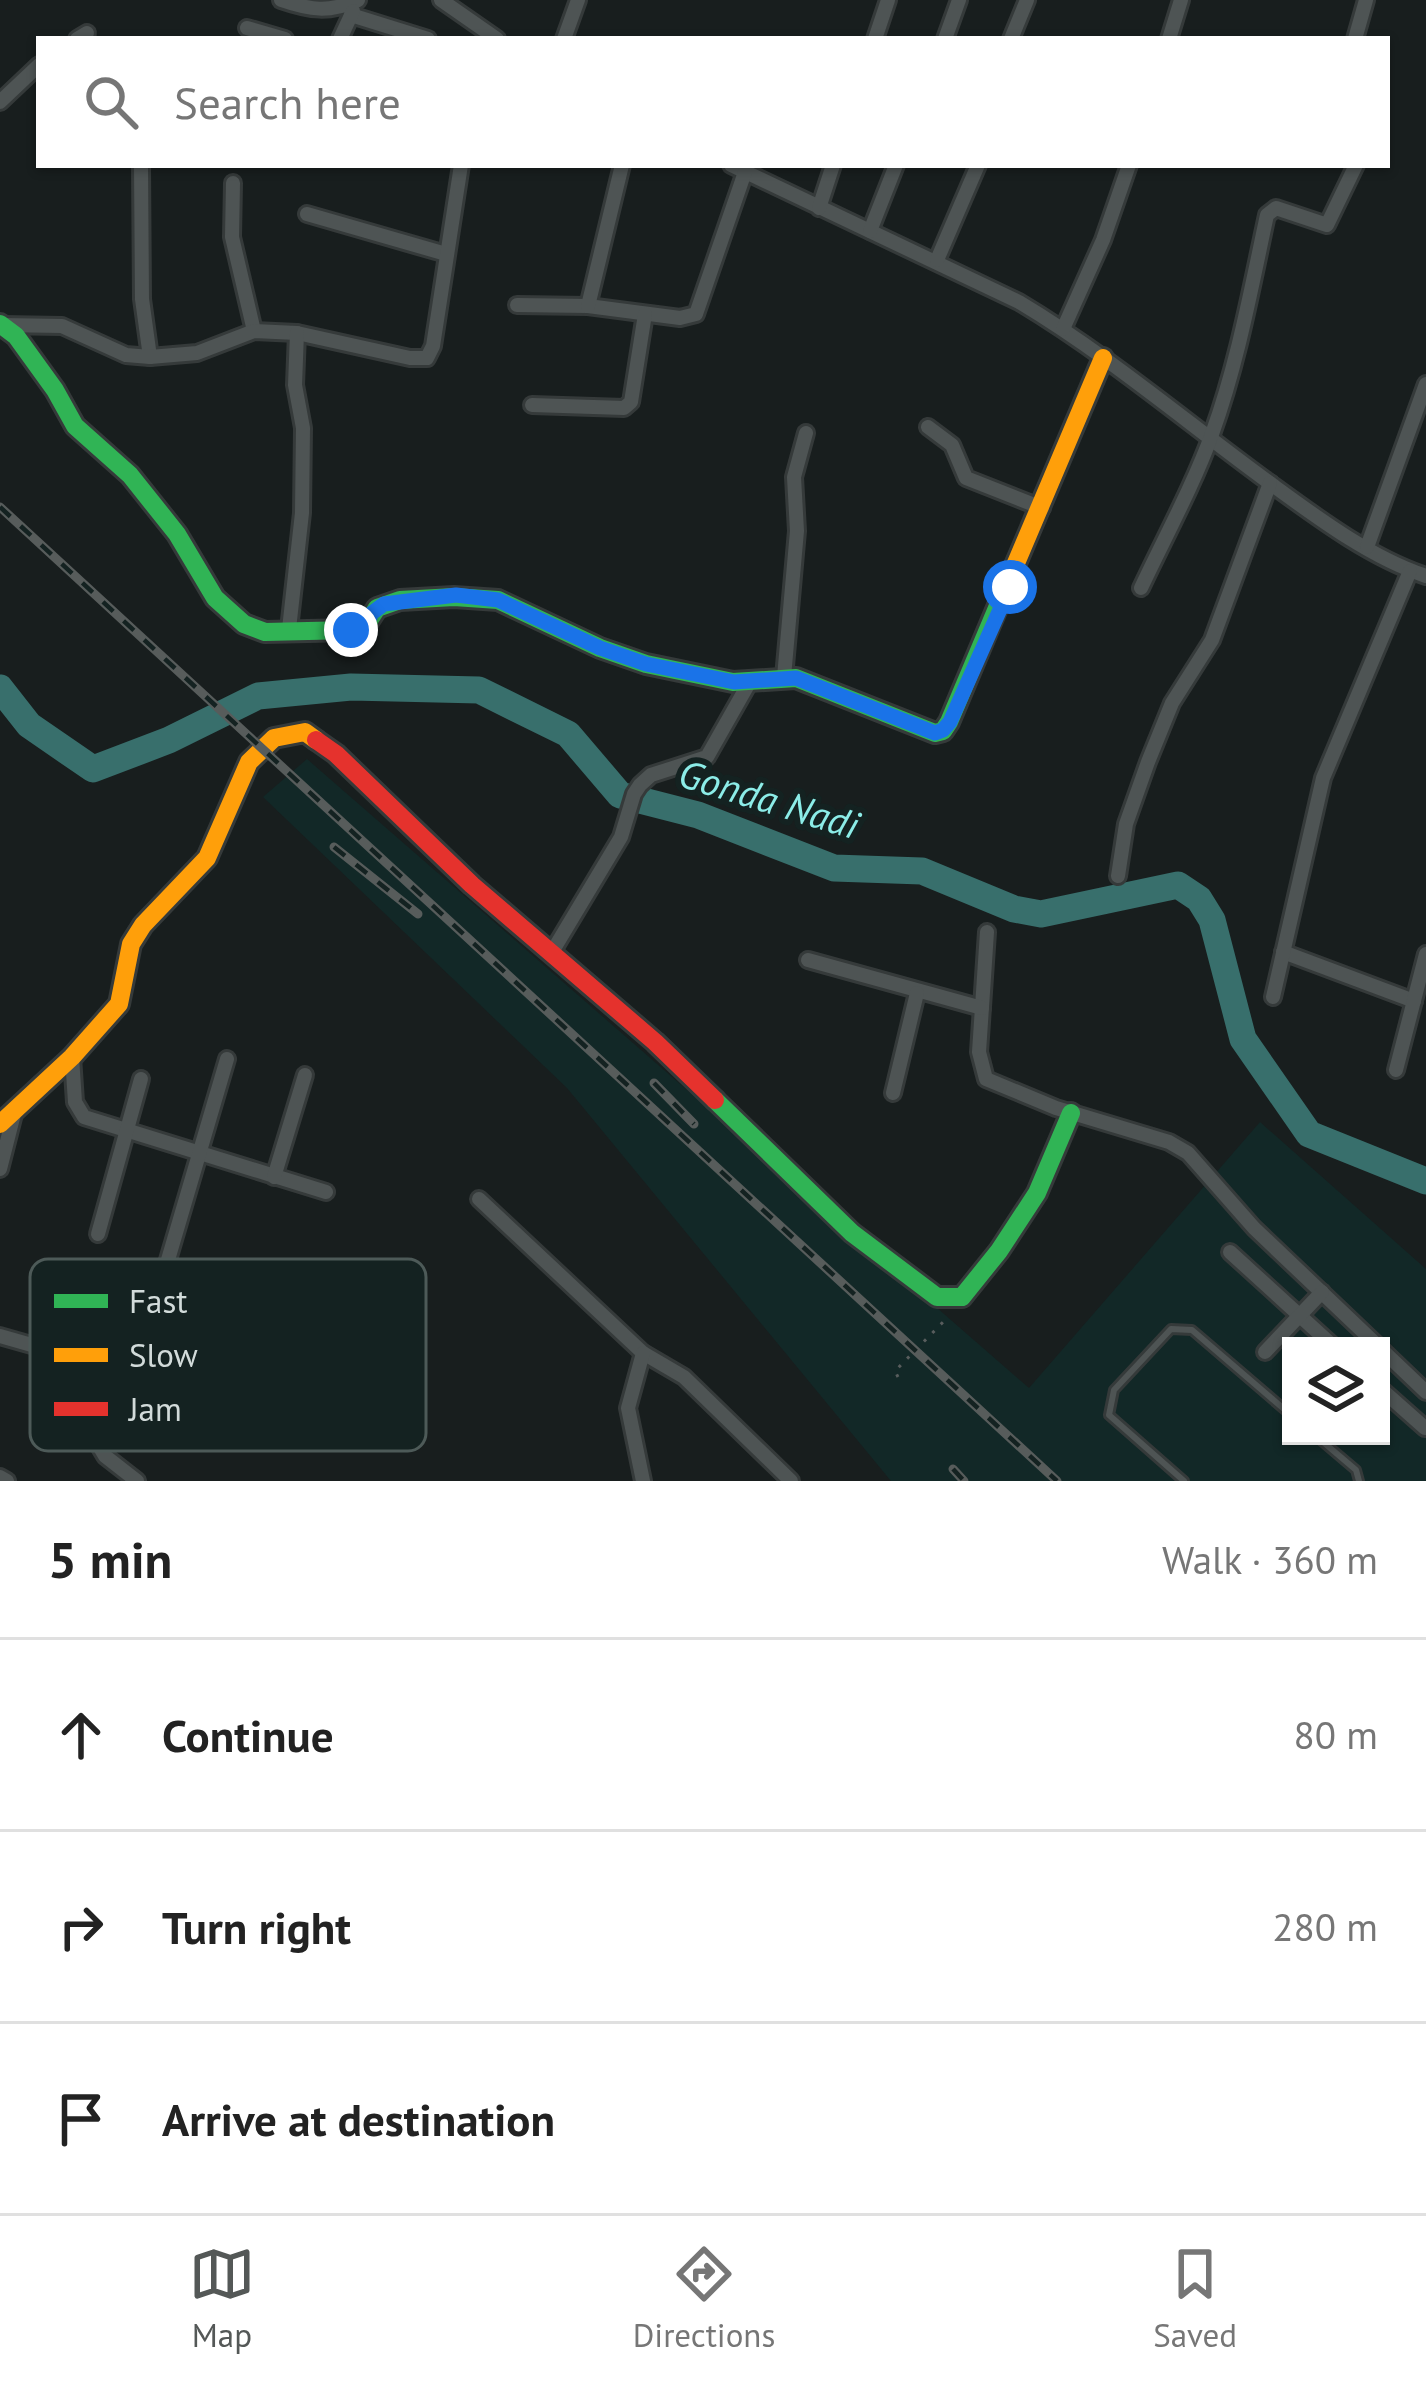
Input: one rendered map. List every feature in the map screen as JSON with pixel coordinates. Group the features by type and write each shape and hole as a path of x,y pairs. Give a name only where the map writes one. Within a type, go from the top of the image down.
{"street":[{"path":"280,0 320,11 358,0"},
{"path":"341,36 358,0"},
{"path":"441,0 492,36"},
{"path":"469,20 475,0"},
{"path":"565,36 578,0"},
{"path":"876,36 888,0"},
{"path":"946,36 959,0"},
{"path":"1011,36 1027,0"},
{"path":"1170,36 1181,0"},
{"path":"1356,36 1366,0"},
{"path":"351,15 418,36"},
{"path":"248,28 275,36"},
{"path":"0,102 36,68"},
{"path":"141,168 142,299 150,358"},
{"path":"1,324 62,326 126,355 150,358 197,353 254,331 297,333 427,358 433,346 460,168"},
{"path":"588,306 621,168"},
{"path":"819,208 832,168"},
{"path":"870,231 895,168"},
{"path":"937,260 977,168"},
{"path":"1064,328 1128,168"},
{"path":"1141,588 1210,439 1243,333 1269,211 1276,208 1327,225 1355,168"},
{"path":"517,305 588,306 680,318 696,314 738,169 937,260 1064,328 1270,484 1367,548 1426,576"},
{"path":"233,183 234,254 254,331"},
{"path":"307,214 446,254"},
{"path":"532,405 624,408 631,402 645,314"},
{"path":"1,324 55,389 75,426 130,475 177,534 215,598 254,631 351,630 366,625 384,604 469,596 498,600 646,664 748,683 784,677 813,683 926,731 943,730 1103,358"},
{"path":"289,629 302,513 297,333"},
{"path":"1367,548 1426,384"},
{"path":"928,427 952,445 966,478 1042,508"},
{"path":"784,677 797,531 794,477 806,434"},
{"path":"1118,876 1126,824 1148,762 1172,704 1212,640 1270,484"},
{"path":"1273,997 1323,778 1410,571"},
{"path":"551,952 621,837 631,801 650,776 707,757 748,683"},
{"path":"0,1124 72,1057 119,1004 131,944 207,858 249,762 263,744 290,733 314,736 336,754 472,885 655,1042 852,1233 937,1297 957,1300 999,1252 1037,1193 1071,1113"},
{"path":"987,932 979,1052 986,1079 1071,1113 1169,1142 1188,1153 1254,1228 1368,1337"},
{"path":"1283,952 1414,1001"},
{"path":"1396,1070 1426,954"},
{"path":"808,960 982,1008"},
{"path":"893,1094 917,992"},
{"path":"72,1057 79,1111 97,1124 326,1192"},
{"path":"168,1259 226,1059"},
{"path":"274,1177 305,1075"},
{"path":"98,1234 141,1079"},
{"path":"0,1169 15,1109"},
{"path":"479,1199 643,1353 684,1377 791,1481"},
{"path":"1230,1252 1323,1337"},
{"path":"1265,1352 1322,1292"},
{"path":"0,1336 30,1345"},
{"path":"643,1353 628,1408 644,1481"},
{"path":"1390,1358 1426,1392"},
{"path":"1390,1397 1425,1428"},
{"path":"102,1451 137,1481"}],"lane":[{"path":"1184,1481 1112,1419 1109,1408 1114,1390 1171,1329 1192,1330 1282,1407"},
{"path":"1327,1445 1356,1470 1359,1481"}],"path":[{"path":"898,1376 895,1371 943,1322 957,1300"}],"shaded area":[{"path":"307,759 1029,1388 1260,1122 1426,1269 1426,1481 891,1481 567,1088 263,797"}],"waterway":[{"name":"Gonda Nadi","path":"0,688 29,725 93,769 169,740 258,696 351,687 479,690 568,734 620,795 698,815 834,868 922,871 1014,909 1041,914 1178,885 1199,899 1212,920 1243,1039 1309,1134 1426,1181"}],"railway":[{"path":"0,507 1057,1481"},
{"path":"334,847 418,914"},
{"path":"654,1083 694,1124"},
{"path":"953,1469 964,1481"}],"traffic: fast":[{"path":"0,324 16,336 75,426 130,475 177,534 215,598 244,624 265,632 351,630 366,625 377,608 400,600 498,600 646,664 733,682 796,678 935,733 949,722 1008,582"},
{"path":"715,1100 852,1233 937,1297 962,1297 999,1251 1037,1193 1071,1113"}],"traffic: slow":[{"path":"1008,582 1103,358"},
{"path":"0,1124 72,1057 119,1004 131,944 207,858 249,762 274,738 305,732 316,740"}],"traffic: jam":[{"path":"316,740 715,1100"}],"route":[{"path":"351,630 366,625 384,604 456,595 498,600 646,664 734,682 796,678 935,733 950,722 1010,587"}]}
